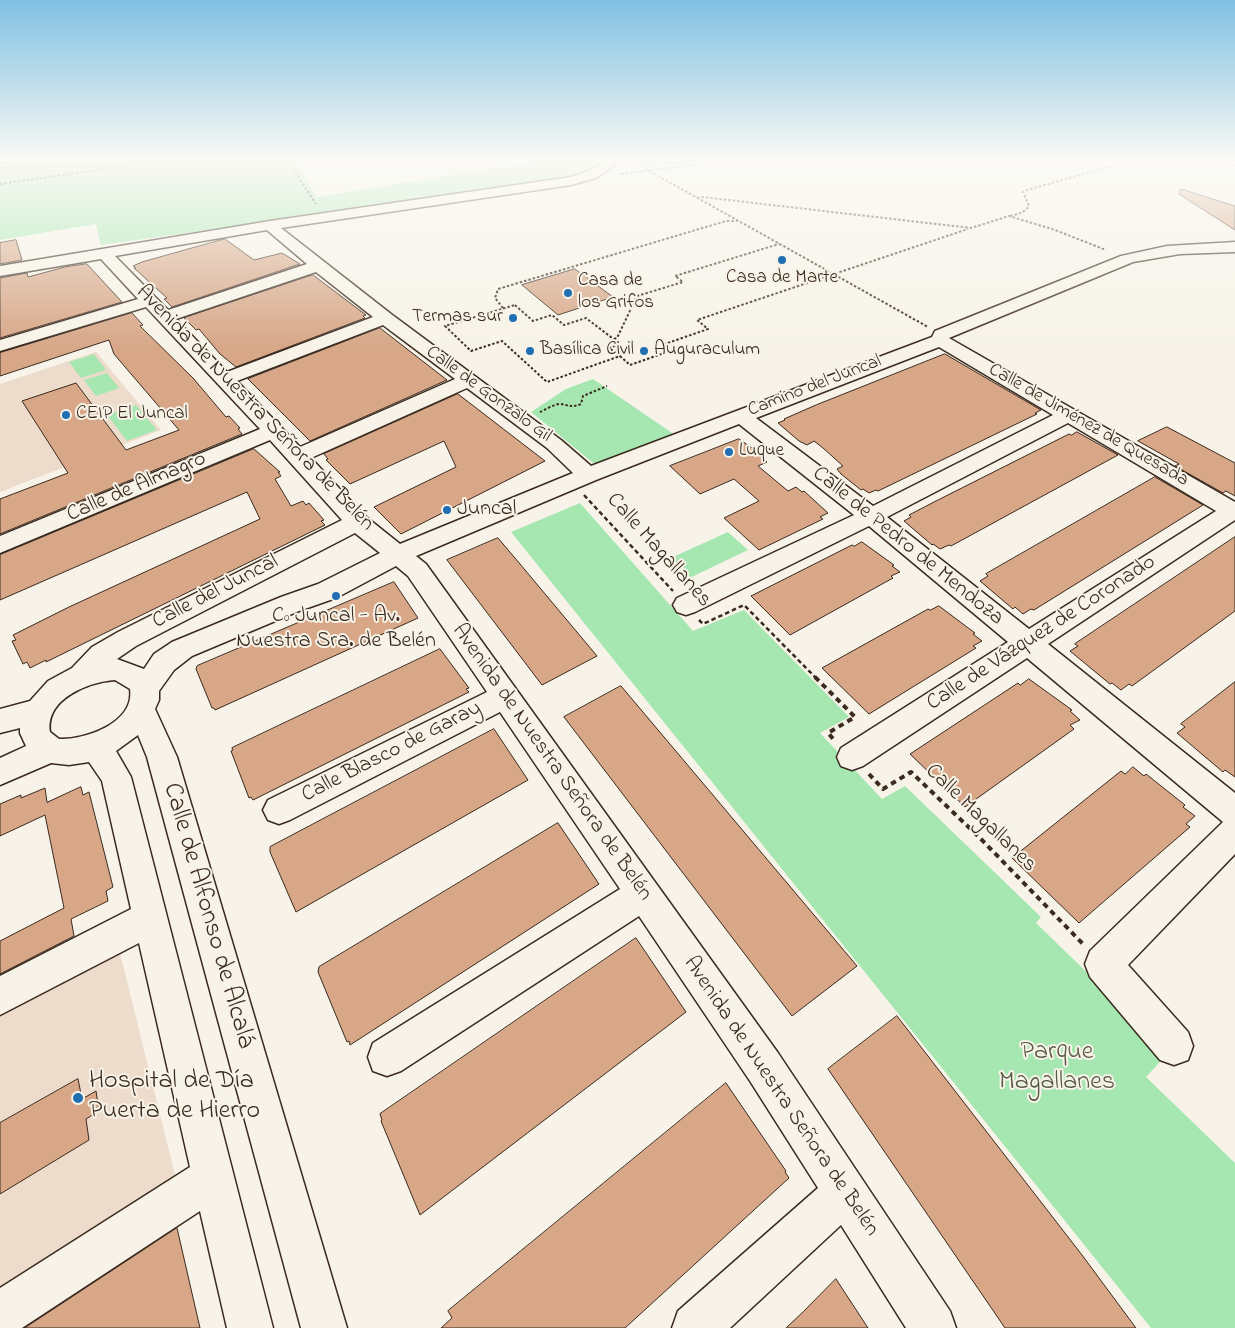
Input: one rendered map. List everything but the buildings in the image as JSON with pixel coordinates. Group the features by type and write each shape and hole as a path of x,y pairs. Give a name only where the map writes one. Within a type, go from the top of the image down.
{"street":[{"path":"0,271 103,252 288,223"},
{"path":"270,226 318,266"},
{"name":"Camino del Juncal","path":"399,554 588,474 941,337 1127,259 1155,251 1235,247"},
{"name":"Avenida de Nuestra Señora de Belén","path":"103,252 274,431 357,522 417,570 764,1067 933,1328"},
{"path":"165,317 318,266"},
{"name":"Calle de Gonzalo Gil","path":"318,266 554,444 588,474"},
{"path":"0,346 150,301"},
{"path":"225,380 385,318"},
{"name":"Calle de Jiménez de Quesada","path":"941,337 1068,415 1234,512"},
{"path":"297,456 468,381"},
{"path":"686,605 871,516 1068,415"},
{"name":"Calle de Pedro de Mendoza","path":"741,416 871,516 1026,644 1235,812"},
{"name":"Calle de Almagro","path":"0,545 274,431"},
{"name":"Calle de Vázquez de Coronado","path":"852,757 1234,512"},
{"name":"Calle del Juncal","path":"82,675 102,654 127,639 357,522"},
{"name":"Calle del Juncal","path":"143,698 164,662 182,649 290,604 327,591 399,554"},
{"path":"115,669 129,672 139,678 143,698 128,726 113,738 96,747 76,752 58,752 44,747 36,737 34,724 39,710 50,696 65,684 82,675 99,670 115,669"},
{"name":"Calle Blasco de Garay","path":"279,810 505,696"},
{"name":"Calle de Alfonso de Alcalá","path":"143,698 152,732 162,757 324,1328"},
{"path":"0,721 39,710"},
{"path":"96,747 116,777 250,1328"},
{"path":"0,772 51,749"},
{"path":"1174,1046 1103,964 1235,832"},
{"path":"387,1057 643,894"},
{"path":"0,996 150,918"},
{"path":"0,1314 213,1177"},
{"path":"695,1328 845,1192"}],"path":[{"path":"503,308 495,298 498,289 719,223"},
{"path":"742,223 835,274 941,337"},
{"path":"927,223 971,228"},
{"path":"620,356 547,382 502,341 471,351 445,326 515,306 533,321 552,315 564,325 586,318 620,344 609,348 620,356 630,365 670,351 662,345 708,329 697,320 987,223"},
{"path":"1032,223 1055,230 1127,259"},
{"path":"614,339 617,338 637,296 683,282 675,276 780,244"},
{"path":"532,415 559,404 565,407 577,406 581,404 583,396 608,386"},
{"name":"Calle Magallanes","path":"588,474 601,486 583,494 703,624 744,605 855,717 828,733 883,789 911,772 981,839 1103,964"}],"shaded area":[{"path":"96,352 161,430 0,492 0,384"},
{"name":"Hospital de Día Puerta de Hierro","path":"118,945 179,1191 0,1306 0,1006"}],"green space":[{"path":"0,223 258,223 101,245 96,224 0,240"},
{"path":"94,354 106,370 81,378 69,362"},
{"path":"107,373 119,388 96,396 84,380"},
{"path":"593,379 675,435 597,466 531,412 566,389"},
{"path":"136,405 157,430 127,441 107,415"},
{"name":"Parque Magallanes","path":"580,503 693,631 744,610 849,717 820,733 882,799 905,786 1041,917 1036,923 1169,1052 1146,1077 1235,1163 1235,1328 1151,1328 511,532"},
{"path":"728,532 748,550 681,582 662,562"}],"place":[{"name":"Casa de Marte","path":"782,260"},
{"name":"Casa de los Grifos","path":"568,293"},
{"name":"Termas sur","path":"513,318"},
{"name":"Basílica Civil","path":"530,351"},
{"name":"Auguraculum","path":"644,351"},
{"name":"CEIP El Juncal","path":"66,415"},
{"name":"Luque","path":"729,452"},
{"name":"Juncal","path":"447,510"},
{"name":"Cº Juncal - Av. Nuestra Sra. de Belén","path":"336,596"},
{"name":"Hospital de Día Puerta de Hierro","path":"78,1098"}]}
